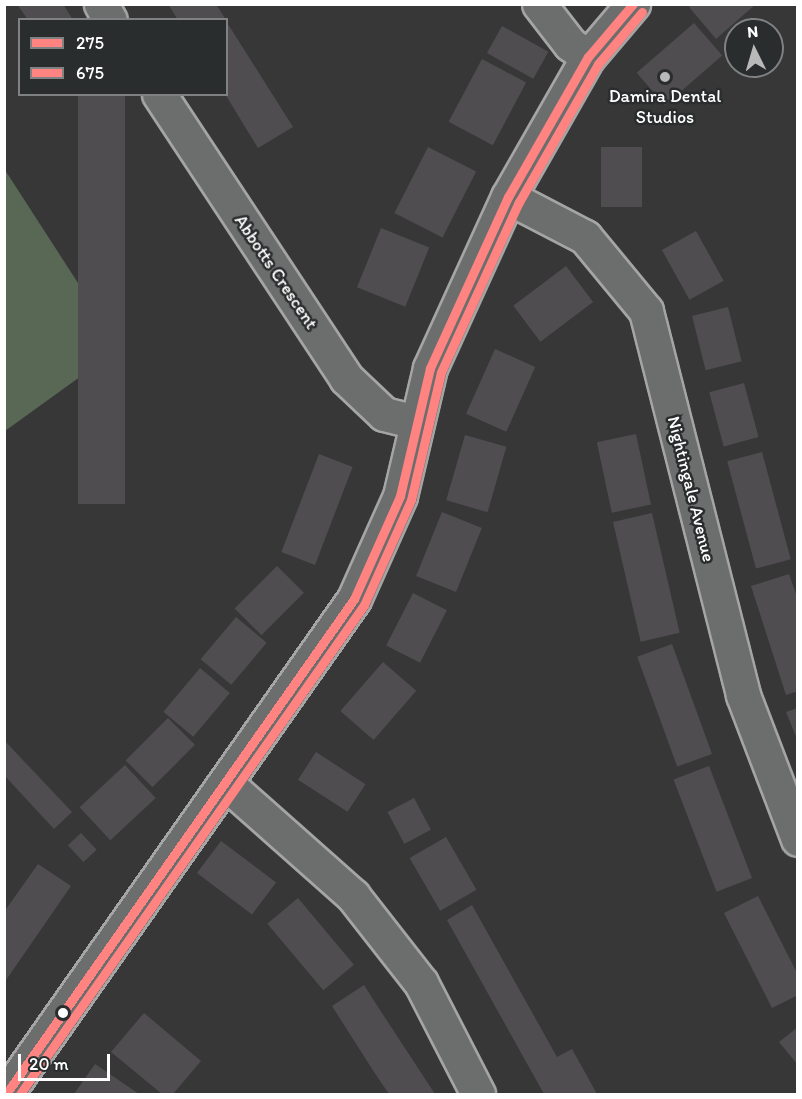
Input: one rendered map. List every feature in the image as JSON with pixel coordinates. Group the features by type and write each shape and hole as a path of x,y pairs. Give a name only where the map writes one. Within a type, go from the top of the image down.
{"street":[{"path":"101,4 109,18"},
{"path":"538,4 570,44 588,57"},
{"path":"6,1095 227,784 354,599 397,504 415,422 430,368 508,197 588,57 633,4"},
{"name":"Abbotts Crescent","path":"160,96 346,378 384,414 415,422"},
{"name":"Nightingale Avenue","path":"508,197 585,237 646,311 743,695 798,839"},
{"path":"227,784 353,896 421,983 478,1095"}],"green space":[{"path":"5,170 120,348 4,431"}],"building":[{"path":"17,4 63,4 72,18 27,18"},
{"path":"168,4 216,4 225,18 177,18"},
{"path":"692,4 756,4 740,18 724,18 724,32 716,39 689,7"},
{"path":"694,23 722,55 665,105 637,73"},
{"path":"228,24 293,127 258,148 226,96"},
{"path":"502,26 548,52 533,79 487,53"},
{"path":"482,59 526,82 493,145 449,122"},
{"path":"78,96 125,96 125,504 78,504"},
{"path":"428,147 476,172 443,237 394,213"},
{"path":"601,147 642,147 642,207 601,207"},
{"path":"381,228 429,247 405,307 357,287"},
{"path":"696,231 724,281 690,300 662,250"},
{"path":"566,266 593,302 540,342 513,306"},
{"path":"728,307 742,361 706,370 692,316"},
{"path":"495,349 535,367 506,432 466,414"},
{"path":"744,383 758,437 724,446 709,392"},
{"path":"636,434 651,504 612,513 597,442"},
{"path":"465,435 506,447 488,512 446,500"},
{"path":"762,452 791,559 756,569 727,461"},
{"path":"319,454 353,467 315,565 281,552"},
{"path":"442,512 482,528 456,592 416,576"},
{"path":"652,513 680,633 641,642 613,522"},
{"path":"277,566 304,593 261,635 235,608"},
{"path":"789,574 798,600 798,691 786,695 751,586"},
{"path":"413,593 447,610 420,663 386,646"},
{"path":"236,617 267,643 231,685 201,659"},
{"path":"672,644 712,754 677,767 637,657"},
{"path":"383,662 416,691 374,740 340,711"},
{"path":"200,668 230,693 193,737 163,712"},
{"path":"798,708 798,739 797,739 786,712"},
{"path":"168,718 195,745 152,787 126,760"},
{"path":"4,740 72,812 54,829 4,775"},
{"path":"316,752 365,784 348,812 298,780"},
{"path":"125,765 156,798 110,840 80,807"},
{"path":"709,766 752,878 717,892 674,780"},
{"path":"414,798 431,830 404,844 388,812"},
{"path":"81,833 97,850 84,862 68,845"},
{"path":"446,837 477,890 440,911 410,858"},
{"path":"221,841 276,883 252,914 197,873"},
{"path":"38,864 71,886 4,983 4,912"},
{"path":"758,896 798,975 798,995 772,1008 724,913"},
{"path":"298,898 354,965 323,990 267,924"},
{"path":"472,905 557,1057 572,1049 597,1094 544,1094 447,920"},
{"path":"364,985 435,1094 389,1094 374,1072 332,1006"},
{"path":"144,1013 201,1061 173,1094 162,1094 111,1052"},
{"path":"798,1027 798,1065 779,1042"},
{"path":"95,1064 139,1094 74,1094"}],"transit line":[{"name":"275","path":"6,1094 354,599 400,496 430,368 508,197 588,57 633,4"},
{"name":"675","path":"20,1094 364,605 411,500 441,372 519,202 598,64 642,12"}],"place":[{"name":"Damira Dental Studios","path":"665,77"}]}
